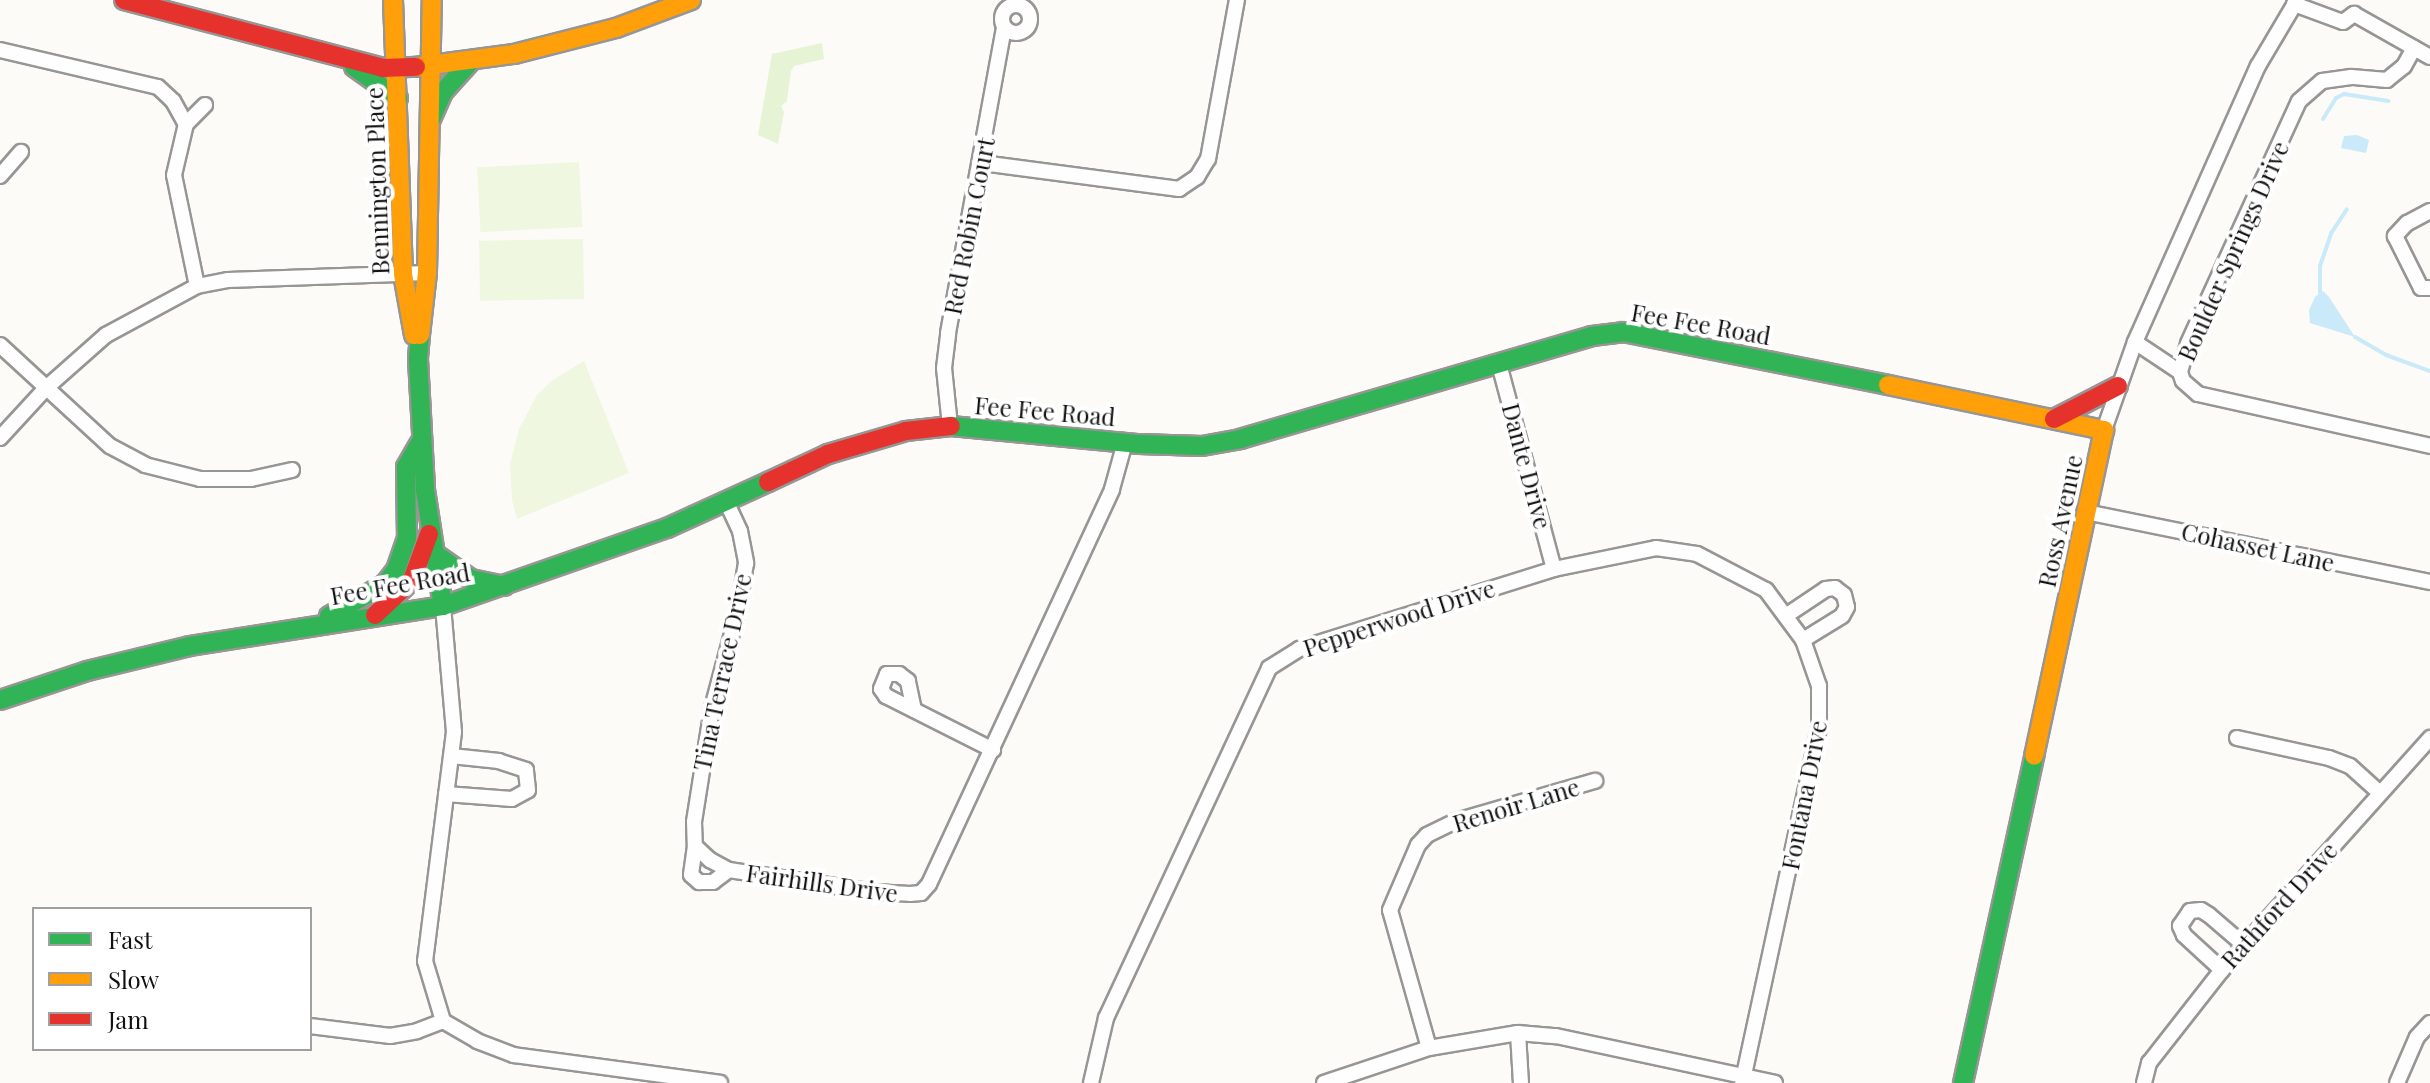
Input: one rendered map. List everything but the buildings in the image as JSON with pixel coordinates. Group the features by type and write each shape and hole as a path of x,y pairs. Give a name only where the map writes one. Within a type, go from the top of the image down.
{"main road":[{"path":"124,0 375,68 471,61 568,42 691,0"},
{"name":"Bennington Place","path":"432,6 427,273 418,359 420,443 443,606"},
{"name":"Bennington Place","path":"394,7 403,274 418,359"},
{"path":"337,58 380,83 398,98"},
{"path":"431,119 443,92 471,61"},
{"name":"Fee Fee Road","path":"0,700 87,671 175,650 314,624 443,606 508,586 667,528 839,450 906,431 950,426 1202,446 1240,439 1592,336 1623,332 2104,430"},
{"path":"2054,419 2118,386"},
{"name":"Ross Avenue","path":"1963,1083 2104,430"},
{"path":"314,624 385,584 396,570 407,538 406,467 420,443"},
{"path":"375,615 412,580 431,529"},
{"path":"435,554 471,579 508,586"}],"street":[{"path":"982,163 1179,189 1197,177 1208,159 1237,0"},
{"path":"2295,2 2343,22 2354,7 2430,57"},
{"name":"Ross Avenue","path":"2104,430 2135,342 2258,66 2295,2"},
{"name":"Red Robin Court","path":"950,426 944,368 948,330 982,163 1004,28"},
{"name":"Boulder Springs Drive","path":"2414,48 2404,66 2387,80 2351,77 2322,81 2299,101 2188,344 2180,372 2183,381 2198,394 2430,446"},
{"path":"0,50 158,87 173,101 186,124"},
{"path":"197,286 174,175 186,124 205,105"},
{"path":"0,176 21,152"},
{"path":"2430,211 2407,223 2395,236 2421,288 2430,288"},
{"path":"0,438 46,388 106,335 197,286 228,280 427,273"},
{"path":"2135,342 2180,372"},
{"path":"0,345 110,446 158,469 183,477 251,479 292,470"},
{"name":"Dante Drive","path":"1499,364 1554,569"},
{"name":"Fairhills Drive","path":"695,846 710,860 729,870 894,895 921,893 929,884 993,750 1112,489 1125,442"},
{"name":"Tina Terrace Drive","path":"726,501 740,531 746,563 738,611 712,708 694,822 691,875 699,882 713,882 729,870"},
{"name":"Cohasset Lane","path":"2086,512 2430,582"},
{"name":"Pepperwood Drive","path":"1091,1083 1106,1018 1269,668 1299,649 1554,569 1656,548 1697,554 1737,572 1766,590 1803,640"},
{"path":"1787,615 1826,589 1835,588 1844,595 1847,607 1842,616 1803,640"},
{"path":"443,606 452,695 451,756 425,961 443,1021 477,1041 514,1055 720,1083"},
{"name":"Fontana Drive","path":"1743,1080 1819,728 1819,686 1803,640"},
{"path":"914,710 993,750"},
{"path":"2237,738 2329,758 2350,766 2379,792"},
{"name":"Rathford Drive","path":"2144,1083 2149,1063 2222,970 2430,738"},
{"path":"446,794 512,799 528,790 526,770 499,761 451,756"},
{"name":"Renoir Lane","path":"1429,1048 1390,910 1418,845 1427,835 1456,821 1595,781"},
{"path":"2222,970 2184,935 2180,926 2190,911 2201,910 2209,915 2245,946"},
{"path":"312,1026 390,1036 443,1021"},
{"path":"2397,1083 2417,1037 2430,1023"},
{"path":"1518,1033 1521,1083"},
{"path":"1324,1083 1429,1048 1518,1033 1556,1036 1743,1080 1775,1083"}],"green space":[{"path":"822,43 824,59 794,66 791,71 787,101 781,106 784,112 778,144 758,135 772,54"},
{"path":"579,162 582,227 481,232 477,167"},
{"path":"583,239 584,299 480,301 479,241"},
{"path":"584,361 629,473 517,519 512,500 510,464 519,429 537,395 553,380"}],"water":[{"path":"2357,135 2369,140 2366,153 2341,148 2344,136"},
{"path":"2323,291 2355,337 2310,323 2309,310 2315,297"}],"waterway":[{"path":"2323,119 2336,98 2344,94 2388,101"},
{"path":"2320,293 2320,266 2332,232 2347,209"},
{"path":"2355,337 2386,355 2430,371"}],"traffic: fast":[{"path":"431,119 443,92 471,61"},
{"path":"354,67 398,98"},
{"path":"951,426 1139,444 1202,446 1240,439 1592,336 1623,332 1888,385"},
{"path":"420,335 418,359 425,490 443,606"},
{"path":"329,616 385,584 396,570 407,538 406,467 420,443"},
{"path":"0,700 87,671 190,646 443,606 667,528 768,482"},
{"path":"435,554 471,579 504,586"},
{"path":"1963,1083 2034,756"}],"traffic: slow":[{"path":"393,0 403,274 414,335"},
{"path":"420,335 427,273 432,0"},
{"path":"416,67 514,54 616,28 691,0"},
{"path":"1888,385 2104,430 2034,756"}],"traffic: jam":[{"path":"124,0 384,68 416,67"},
{"path":"2054,419 2118,386"},
{"path":"768,482 828,454 906,431 951,426"},
{"path":"375,615 412,580 429,534"}]}
